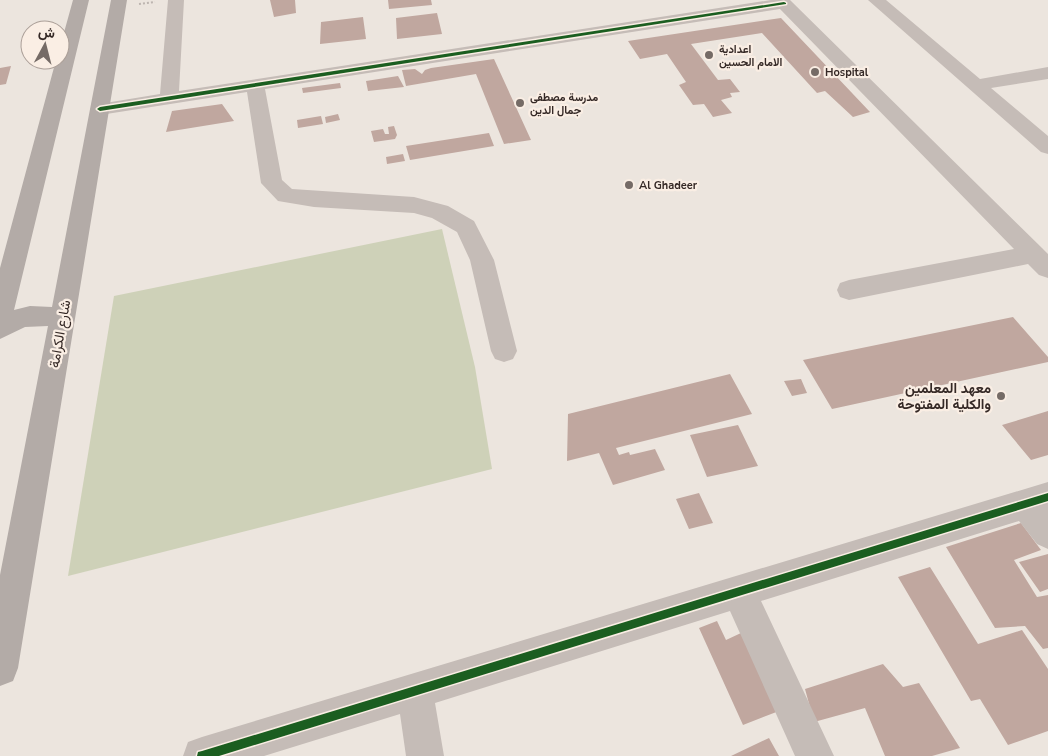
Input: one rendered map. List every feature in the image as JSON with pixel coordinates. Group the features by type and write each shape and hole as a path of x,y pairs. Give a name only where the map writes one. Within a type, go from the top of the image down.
{"main road":[{"path":"0,315 81,0"},
{"name":"شارع الكرامة","path":"0,668 119,4"},
{"path":"0,329 17,319 30,315 48,315 62,320"}],"street":[{"path":"876,0 1048,147"},
{"path":"168,1 169,97"},
{"path":"100,109 782,2 1041,262"},
{"path":"976,85 1048,73"},
{"path":"255,84 272,183 286,196 414,205 440,212 466,227 482,260 504,352"},
{"path":"849,290 1041,262"},
{"path":"202,756 1037,501 1048,533"},
{"path":"739,592 815,756"},
{"path":"415,691 425,756"}],"path":[{"path":"119,4 168,1"}],"green space":[{"path":"442,229 475,367 492,469 68,576 114,296"}],"building":[{"path":"270,0 295,0 296,13 274,17"},
{"path":"388,0 431,0 432,5 389,9"},
{"path":"437,13 442,34 397,39 396,18"},
{"path":"363,17 366,39 320,44 321,22"},
{"name":"Hospital","path":"781,18 870,112 853,117 825,91 817,93 762,33 691,44 718,80 730,79 740,92 730,93 732,97 721,100 732,113 713,117 704,104 693,105 679,85 686,82 667,54 640,59 628,41"},
{"path":"494,59 531,140 504,144 476,74 406,86 402,70 415,69 422,74 425,70 431,68"},
{"path":"11,66 6,84 0,85 0,68"},
{"path":"398,76 404,87 368,91 366,81"},
{"path":"340,83 341,88 303,93 302,88"},
{"path":"222,104 234,121 166,132 172,111"},
{"path":"338,114 340,120 326,123 325,117"},
{"path":"321,116 323,124 298,128 297,120"},
{"path":"394,126 397,135 395,139 374,142 371,131 383,129 385,134 389,134 388,127"},
{"path":"489,133 494,146 410,160 406,146"},
{"path":"403,154 405,161 387,164 386,157"},
{"path":"1013,317 1048,357 1048,362 832,409 803,360"},
{"path":"730,374 752,414 616,448 619,455 629,452 630,455 655,449 665,470 613,485 599,453 567,461 568,414"},
{"path":"801,379 807,393 792,396 784,381"},
{"path":"1048,411 1048,455 1031,460 1002,425"},
{"path":"738,425 758,466 707,477 690,435"},
{"path":"699,493 713,523 689,529 676,499"},
{"path":"1021,523 1041,550 1014,560 1037,597 1048,595 1048,648 1043,649 1025,626 995,628 946,547"},
{"path":"1048,554 1048,589 1040,592 1019,562"},
{"path":"930,567 978,644 1022,630 1048,669 1048,731 1008,745 980,699 971,701 898,577"},
{"path":"717,621 726,640 741,633 779,711 743,725 699,628"},
{"path":"883,664 903,687 919,683 960,748 932,756 885,756 865,708 814,722 805,689"},
{"path":"769,738 779,756 731,756"}],"cycle path":[{"path":"100,109 784,3"},
{"path":"202,756 1048,497"}],"place":[{"name":"اعدادية الامام الحسين","path":"709,55"},
{"name":"Hospital","path":"815,72"},
{"name":"مدرسة مصطفى جمال الدين","path":"520,103"},
{"name":"Al Ghadeer","path":"629,185"},
{"name":"معهد المعلمين والكلية المفتوحة","path":"1001,396"}]}
